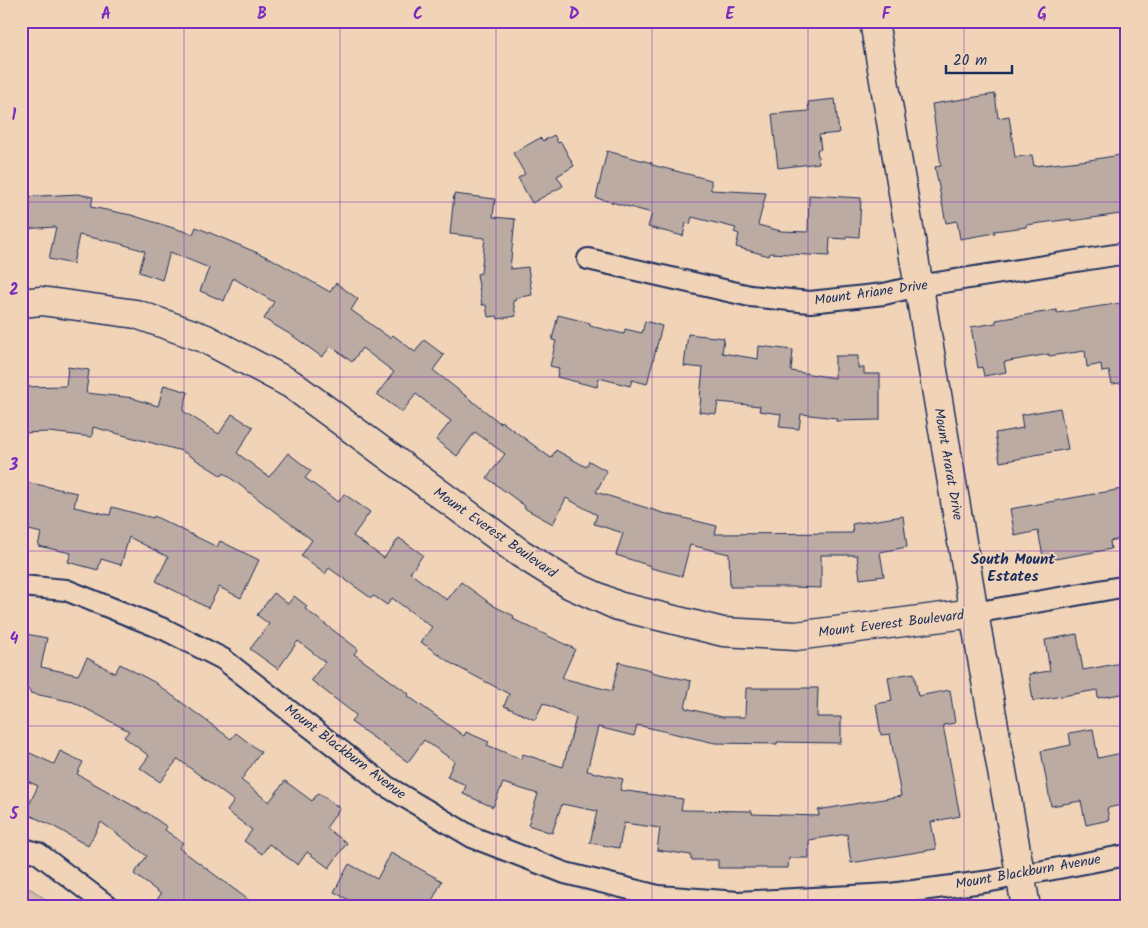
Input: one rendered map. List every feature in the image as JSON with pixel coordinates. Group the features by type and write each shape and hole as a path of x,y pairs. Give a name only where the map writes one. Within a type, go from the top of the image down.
{"street":[{"name":"Mount Ararat Drive","path":"874,21 974,613 1026,907"},
{"name":"Mount Ariane Drive","path":"588,259 750,296 810,302 884,294 918,286 1127,253"},
{"name":"Mount Everest Boulevard","path":"21,303 41,301 136,314 204,338 291,384 520,553 571,585 618,606 722,632 796,636 974,613 1127,586"},
{"name":"Mount Blackburn Avenue","path":"21,586 66,590 166,630 223,660 386,786 472,837 565,873 658,896 738,902 890,894 991,881 1127,855"},
{"path":"21,848 38,853 109,907"}],"shaded area":[{"path":"21,889 31,889 56,907 21,907"}],"building":[{"path":"995,94 998,118 1009,116 1015,157 1032,155 1034,166 1127,154 1127,213 1026,225 1026,227 994,231 995,233 960,239 957,221 946,223 935,167 941,166 932,104"},
{"path":"835,99 839,133 819,135 821,149 817,150 819,163 778,168 772,114 809,111 808,102"},
{"path":"554,135 558,143 561,142 574,166 557,176 563,186 532,203 518,178 525,174 513,153 540,138 543,141"},
{"path":"607,151 711,180 711,190 766,193 758,225 781,231 808,232 809,195 861,198 859,237 846,236 846,239 830,238 829,256 770,253 769,256 736,247 739,234 734,232 736,228 692,217 690,224 686,223 683,236 648,227 652,213 596,198"},
{"path":"78,194 93,197 91,207 131,215 193,234 196,227 272,259 330,292 336,283 358,299 351,310 390,338 393,335 415,352 424,340 444,355 433,370 500,423 501,421 551,458 556,450 586,467 589,461 607,471 596,492 663,513 717,526 715,534 853,533 852,524 903,516 907,547 880,552 884,576 860,579 857,555 821,555 821,588 730,587 729,554 690,545 682,576 651,568 651,566 616,555 623,533 594,524 597,515 566,498 553,524 524,508 525,506 487,478 505,454 475,432 457,456 436,440 451,421 416,394 402,412 377,394 394,372 362,348 352,362 331,346 322,357 293,336 264,319 274,302 233,278 224,301 200,291 209,268 170,252 162,280 139,272 145,251 79,235 73,264 49,259 56,227 21,229 21,197"},
{"path":"454,194 495,199 493,217 515,219 510,269 528,267 532,295 515,298 516,300 513,301 516,316 498,319 497,316 488,317 486,305 482,305 477,274 481,273 485,238 450,234"},
{"path":"1121,303 1127,350 1127,382 1112,384 1109,371 1102,372 1101,364 1087,367 1085,351 1049,356 1049,354 1004,362 1006,372 984,376 982,367 978,368 971,327 996,323 996,320 1057,310 1057,313"},
{"path":"558,315 590,323 590,326 624,334 625,329 642,333 645,321 662,326 647,384 632,380 630,386 599,378 597,387 557,377 559,368 550,366 556,341 552,340"},
{"path":"688,334 724,338 722,353 758,359 759,346 793,350 791,371 835,378 835,356 858,356 858,368 864,368 864,374 880,374 880,420 836,421 836,418 801,414 799,429 779,427 781,414 759,411 760,406 718,402 716,414 699,412 703,368 684,366"},
{"path":"68,367 89,370 86,393 135,398 158,406 164,385 188,392 183,411 219,434 232,414 253,427 237,453 269,477 288,453 311,471 305,478 338,502 344,494 370,512 353,536 384,558 399,538 423,555 410,573 447,600 461,582 494,606 514,616 513,619 575,649 562,678 612,691 619,662 651,670 651,672 691,681 685,708 722,717 745,717 746,688 818,688 817,717 841,717 841,743 715,743 637,725 634,736 598,727 587,771 623,779 620,790 683,799 681,810 752,811 752,814 819,816 818,810 901,796 890,734 881,735 876,704 892,701 888,677 914,673 918,696 950,690 955,723 943,725 960,816 931,822 936,849 851,863 847,834 809,840 809,858 789,858 788,868 718,868 718,860 691,860 691,855 657,850 660,828 624,823 619,848 590,843 597,811 562,804 552,833 528,825 538,794 503,783 493,807 463,794 466,785 447,777 454,761 424,740 408,762 351,722 356,715 311,680 325,662 298,641 278,669 250,649 269,624 257,615 274,593 288,604 294,596 307,606 305,609 358,649 354,654 464,736 466,732 489,742 487,745 521,759 523,754 563,767 576,718 543,703 535,720 504,706 509,694 452,664 421,642 432,627 392,598 387,605 374,596 371,598 329,568 325,574 301,556 312,540 224,473 222,476 182,451 93,427 92,437 49,432 21,433 21,387 66,386"},
{"path":"1060,408 1068,449 1000,462 995,433 1023,428 1021,415"},
{"path":"21,481 77,493 74,507 110,515 112,507 153,518 154,516 217,547 220,541 259,560 241,598 219,587 208,608 156,581 168,557 129,537 121,565 101,559 98,570 68,562 71,553 38,546 41,533 21,528"},
{"path":"1122,489 1127,516 1127,538 1110,541 1111,549 1044,561 1038,531 1015,536 1010,509"},
{"path":"21,633 47,638 41,667 78,675 87,658 115,673 120,664 154,682 231,739 236,733 261,752 241,780 269,802 285,781 312,801 318,793 340,808 326,828 347,843 329,868 307,852 298,865 269,844 262,854 244,841 252,830 227,811 234,801 178,759 160,782 140,768 149,756 124,737 129,731 73,702 30,693 30,690 21,688"},
{"path":"1077,634 1083,670 1127,662 1127,693 1098,698 1097,690 1033,701 1029,674 1050,671 1045,640"},
{"path":"1093,729 1098,758 1127,752 1127,804 1107,808 1109,820 1086,825 1081,801 1051,806 1041,751 1071,745 1069,733"},
{"path":"21,749 54,764 60,751 83,762 77,774 146,812 167,827 165,830 183,843 179,848 258,907 152,907 161,894 134,874 147,856 101,822 88,846 25,813 38,786 21,778"},
{"path":"391,853 442,881 429,907 362,907 334,892 349,864 377,879"}],"district":[{"name":"South Mount Estates","path":"1013,568"}]}
